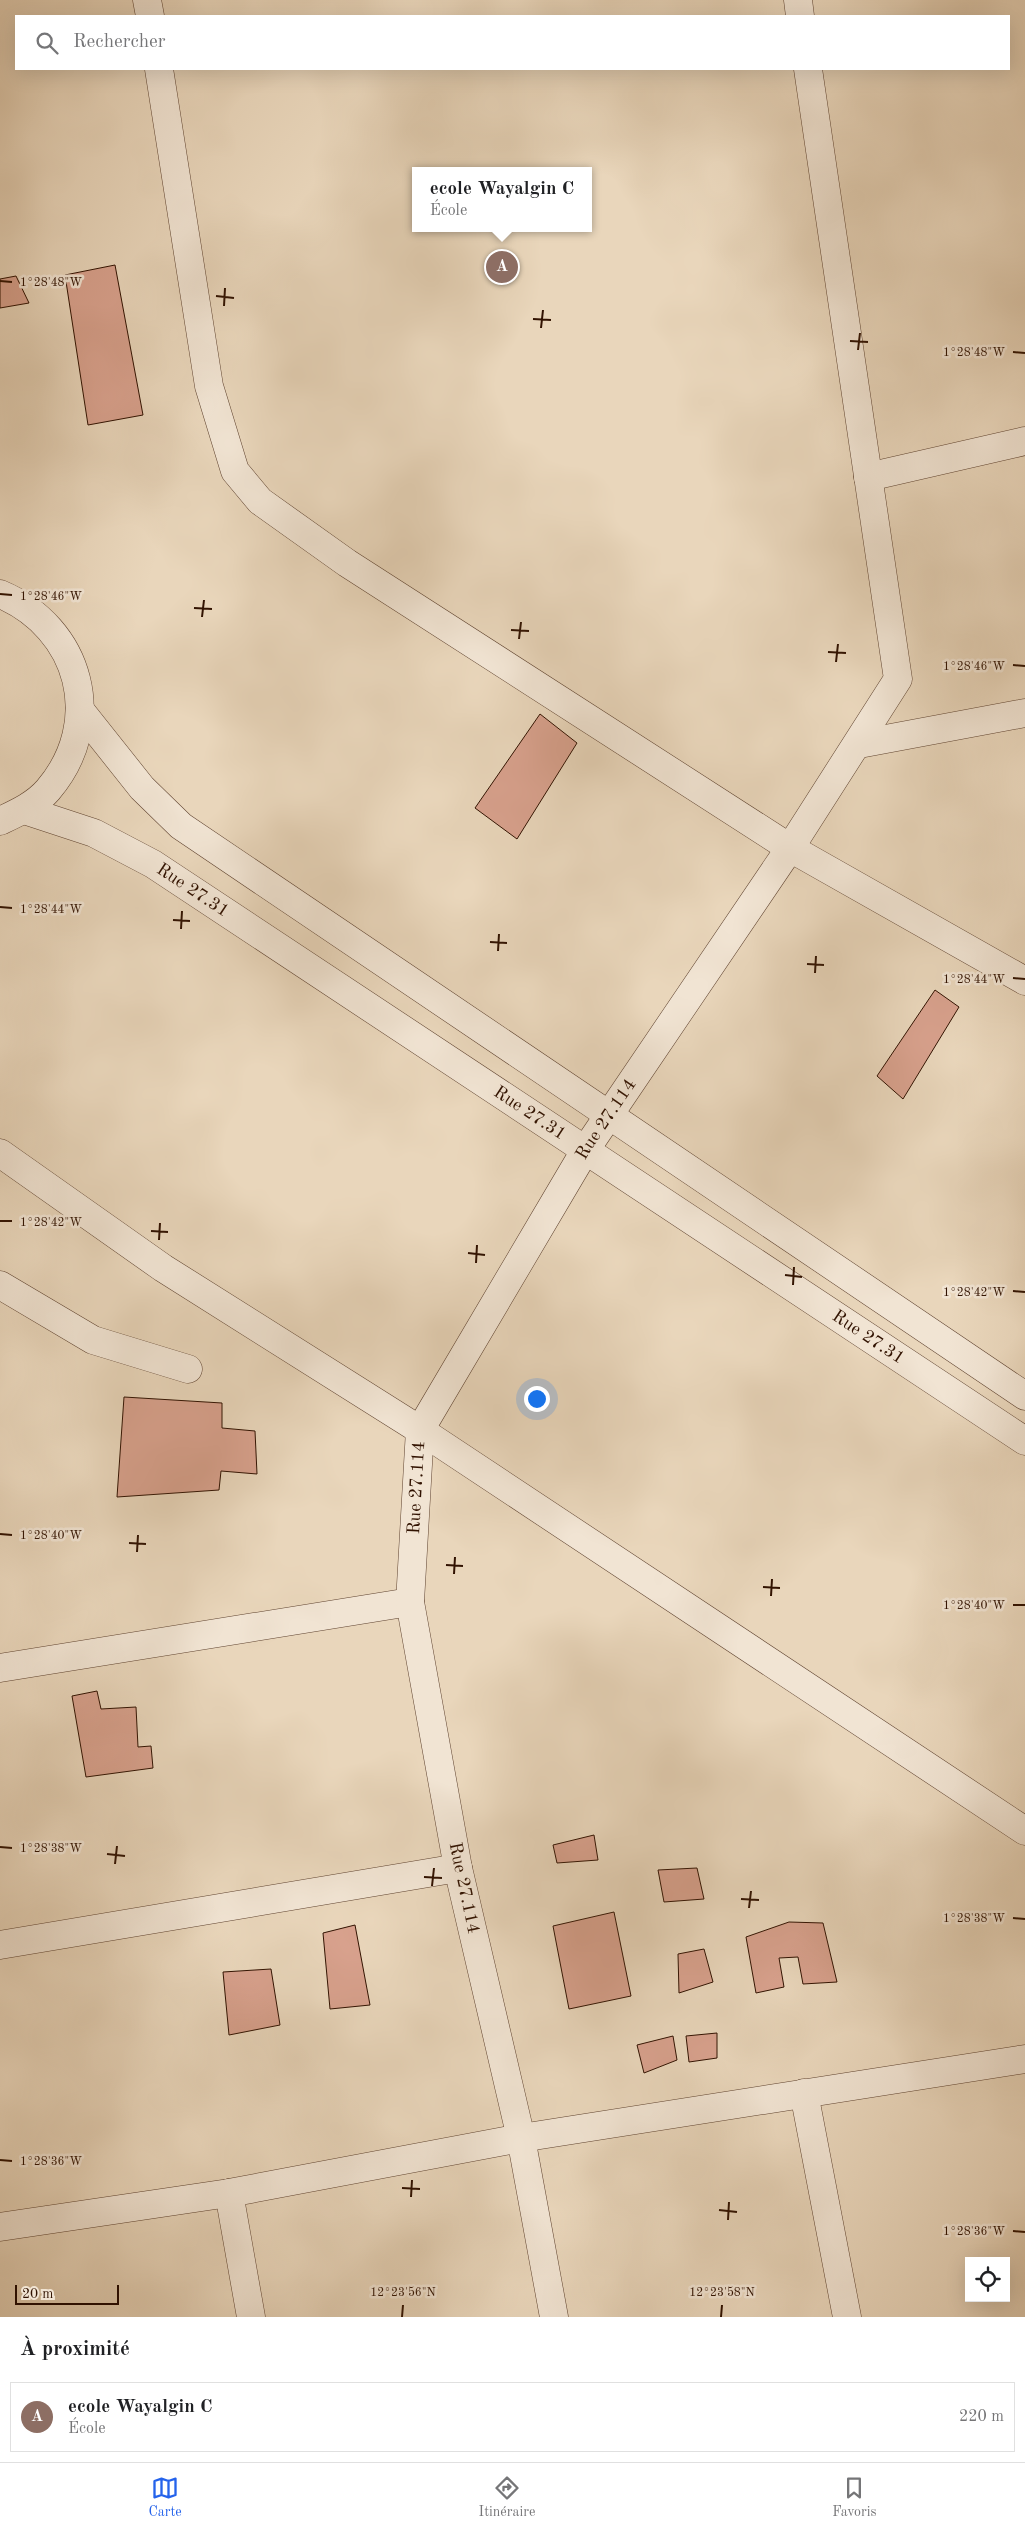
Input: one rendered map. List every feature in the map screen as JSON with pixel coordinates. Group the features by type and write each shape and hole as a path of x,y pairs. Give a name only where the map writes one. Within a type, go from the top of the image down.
{"street":[{"path":"147,0 150,15"},
{"path":"798,0 800,15"},
{"path":"159,70 209,386 235,471 260,501 295,527 790,848 1025,981"},
{"name":"Rue 27.114","path":"554,2317 521,2138 458,1868 410,1602 420,1430 586,1149 790,848 859,744 898,679 808,70"},
{"path":"868,477 1025,440"},
{"path":"0,594 20,603 47,624 66,651 77,680 80,710 76,739 64,767 47,791 12,816"},
{"path":"80,710 142,788 181,826 1025,1396"},
{"path":"859,744 1025,713"},
{"name":"Rue 27.31","path":"12,816 94,833 153,864 1025,1441"},
{"path":"0,1153 163,1268 420,1430 1025,1831"},
{"path":"0,1284 93,1340 188,1369"},
{"path":"0,1668 410,1602"},
{"path":"0,1945 458,1868"},
{"path":"0,2228 229,2193 521,2138 1025,2059"},
{"path":"804,2093 847,2317"},
{"path":"229,2193 251,2317"}],"building":[{"path":"115,265 143,415 88,425 65,275"},
{"path":"16,276 29,303 0,308 0,279"},
{"path":"540,714 577,743 517,839 475,808"},
{"path":"935,990 959,1007 903,1099 877,1076"},
{"path":"124,1397 222,1403 222,1428 255,1431 257,1474 221,1471 219,1490 117,1497"},
{"path":"97,1691 101,1709 136,1707 138,1747 151,1746 153,1768 86,1777 72,1696"},
{"path":"594,1835 598,1860 557,1863 553,1845"},
{"path":"697,1868 704,1899 664,1902 658,1870"},
{"path":"614,1912 631,1996 569,2009 553,1926"},
{"path":"789,1922 823,1923 837,1982 803,1984 798,1957 779,1958 784,1987 756,1993 746,1937"},
{"path":"355,1925 370,2005 330,2009 323,1933"},
{"path":"704,1949 713,1982 679,1993 678,1954"},
{"path":"271,1969 280,2025 229,2035 223,1972"},
{"path":"717,2033 717,2058 689,2062 686,2036"},
{"path":"673,2036 677,2060 644,2073 637,2045"}],"place":[{"name":"ecole Wayalgin C","path":"502,267"}]}
